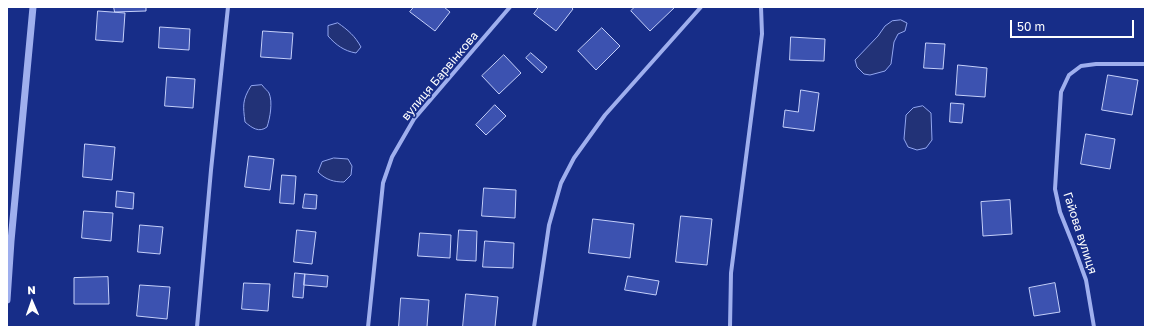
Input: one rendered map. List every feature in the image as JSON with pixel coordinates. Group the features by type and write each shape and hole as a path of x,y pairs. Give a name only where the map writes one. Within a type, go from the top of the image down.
{"street":[{"path":"7,300 9,241 33,7"},
{"path":"197,327 228,7"},
{"name":"вулиця Барвінкова","path":"368,327 383,183 392,157 414,119 510,7"},
{"path":"534,327 548,225 561,183 574,158 605,115 701,7"},
{"path":"730,327 731,273 762,34 761,7"},
{"name":"Гайова вулиця","path":"1094,327 1086,280 1060,212 1055,188 1061,92 1069,75 1081,66 1096,64 1145,64"}],"water":[{"path":"901,20 907,23 905,31 898,34 894,42 891,64 885,71 870,75 864,74 857,67 855,60 878,36 885,26 892,21"},
{"path":"338,23 345,28 359,43 361,47 356,53 340,47 328,36 328,26"},
{"path":"262,85 269,93 271,110 267,127 258,130 245,122 244,103 251,86"},
{"path":"923,106 931,113 932,140 926,148 917,150 908,147 904,139 906,115 913,108"},
{"path":"334,158 348,159 352,166 351,175 344,182 330,180 318,172 322,162"}],"building":[{"path":"114,7 146,7 146,11 115,12"},
{"path":"414,7 444,7 450,12 435,31 410,12"},
{"path":"539,7 571,7 573,9 556,31 534,14"},
{"path":"635,7 675,7 650,31 631,11"},
{"path":"98,11 125,13 123,42 96,40"},
{"path":"160,27 190,29 189,50 159,48"},
{"path":"602,28 620,46 596,70 578,51"},
{"path":"263,31 293,33 291,59 261,57"},
{"path":"791,37 825,39 824,61 790,60"},
{"path":"926,43 945,44 943,69 924,68"},
{"path":"531,53 547,67 542,73 526,58"},
{"path":"504,55 521,73 499,94 482,76"},
{"path":"958,65 987,68 985,97 956,95"},
{"path":"1108,75 1138,80 1132,115 1102,110"},
{"path":"167,77 195,79 193,108 165,106"},
{"path":"801,90 819,93 814,131 783,127 785,110 798,112"},
{"path":"951,103 964,104 962,123 950,122"},
{"path":"495,105 506,116 486,135 476,125"},
{"path":"1086,134 1115,139 1110,169 1081,164"},
{"path":"85,144 115,147 112,180 83,177"},
{"path":"249,156 274,159 270,190 245,187"},
{"path":"282,175 296,176 294,204 280,203"},
{"path":"484,188 516,190 515,218 482,216"},
{"path":"117,191 134,193 133,209 116,207"},
{"path":"305,194 317,195 316,209 303,208"},
{"path":"1010,200 1012,234 983,236 981,202"},
{"path":"84,211 113,213 111,241 82,238"},
{"path":"681,216 712,219 707,265 676,262"},
{"path":"593,219 634,224 630,258 589,253"},
{"path":"140,225 163,227 160,254 138,252"},
{"path":"297,230 316,232 312,264 294,262"},
{"path":"459,230 477,231 476,261 457,260"},
{"path":"420,233 451,235 450,258 418,256"},
{"path":"485,241 514,243 513,268 483,267"},
{"path":"295,273 305,274 303,298 293,297"},
{"path":"305,274 328,276 327,287 304,285"},
{"path":"628,276 659,281 656,295 625,290"},
{"path":"108,277 109,304 74,304 74,278"},
{"path":"244,283 270,284 268,311 242,309"},
{"path":"1055,283 1060,312 1034,316 1029,288"},
{"path":"140,285 170,287 167,319 137,316"},
{"path":"466,294 498,297 495,327 463,327"},
{"path":"401,298 429,300 427,327 399,327"}]}
